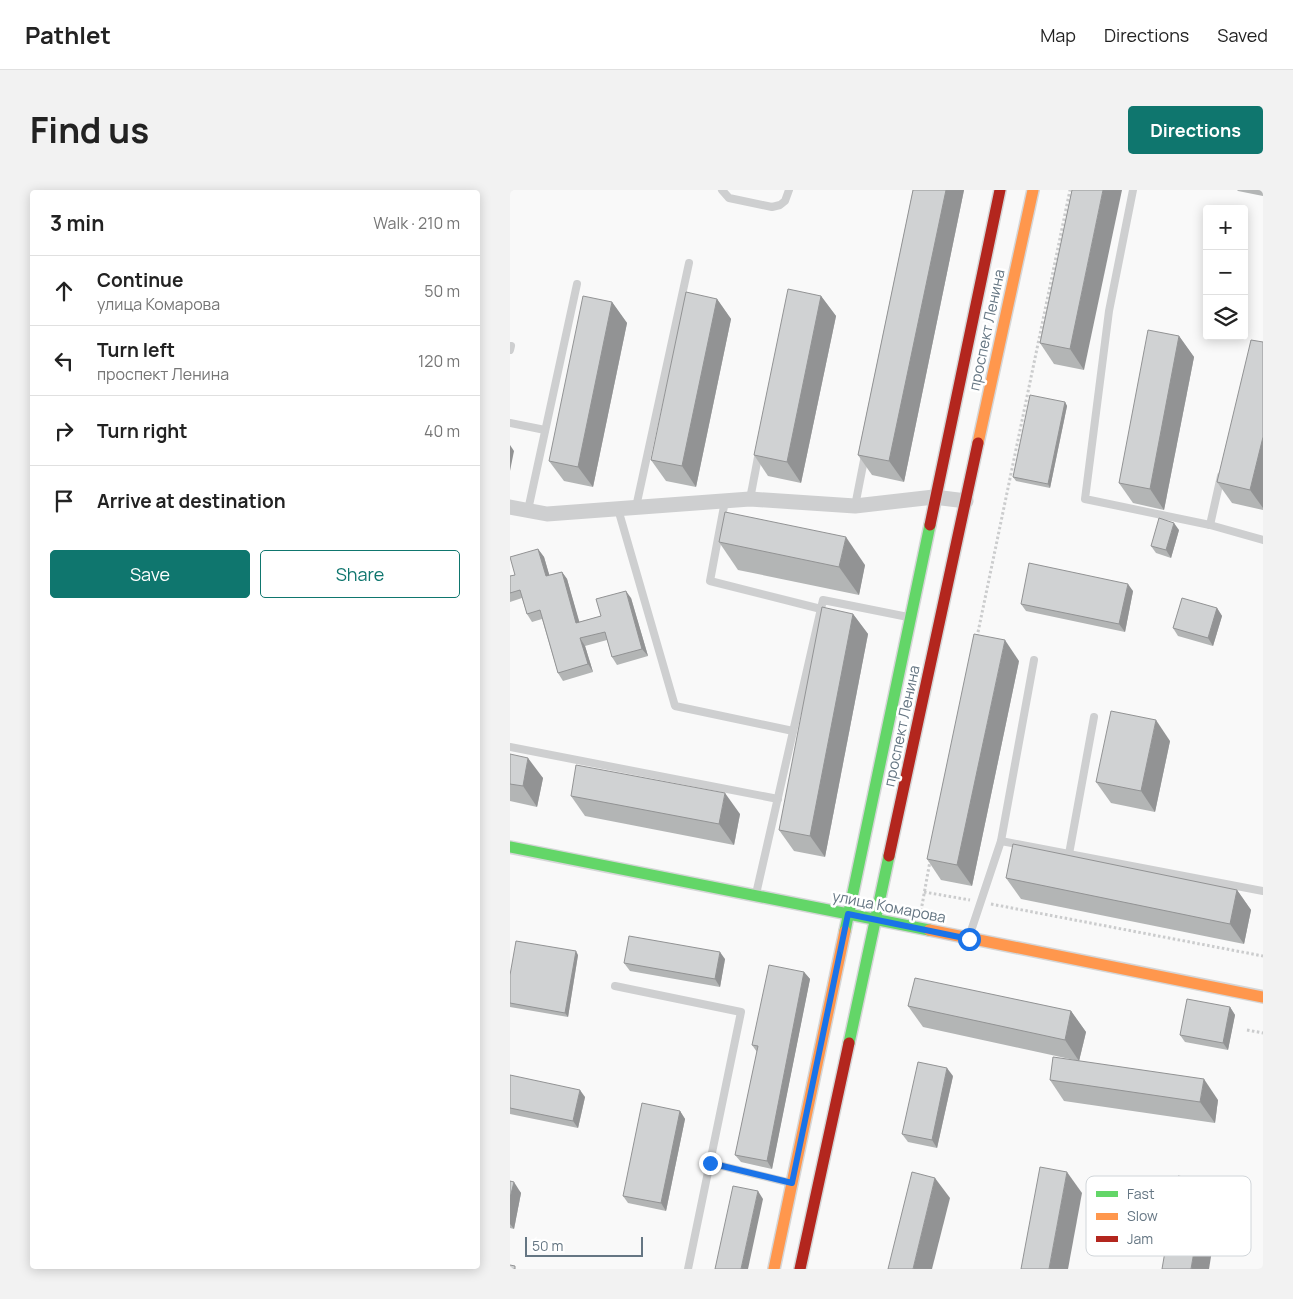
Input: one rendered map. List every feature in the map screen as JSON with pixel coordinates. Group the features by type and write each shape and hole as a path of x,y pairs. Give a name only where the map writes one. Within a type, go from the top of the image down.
{"street":[{"name":"проспект Ленина","path":"774,1269 934,497 1000,190"},
{"name":"проспект Ленина","path":"800,1269 1032,190"},
{"path":"510,507 547,514 750,499 855,506 934,497 966,501"},
{"name":"улица Комарова","path":"510,847 1263,997"}],"lane":[{"path":"722,190 730,198 772,207 780,205 785,201 789,190"},
{"path":"1133,190 1109,311 1085,499 1210,525 1263,540"},
{"path":"636,507 689,263"},
{"path":"528,510 577,284"},
{"path":"510,423 545,430"},
{"path":"750,499 761,443"},
{"path":"855,506 866,449"},
{"path":"1210,525 1223,470"},
{"path":"725,501 710,581 821,609"},
{"path":"618,508 675,706 793,731"},
{"path":"755,896 823,600 910,618"},
{"path":"969,939 1001,841 1034,660"},
{"path":"1070,854 1094,717"},
{"path":"510,747 778,799"},
{"path":"1001,841 1263,891"},
{"path":"615,986 742,1012 688,1269"},
{"path":"710,1163 792,1183"}],"path":[{"path":"976,638 1070,190"},
{"path":"921,912 932,853"},
{"path":"924,892 1263,956"},
{"path":"1247,1030 1263,1033"}],"building":[{"path":"913,190 946,190 889,461 858,455"},
{"path":"1072,190 1103,190 1070,349 1040,343"},
{"path":"788,289 821,296 787,462 754,455"},
{"path":"686,292 717,299 682,466 651,460"},
{"path":"583,296 612,302 578,467 549,461"},
{"path":"1148,330 1179,336 1150,489 1119,483"},
{"path":"1251,340 1263,342 1263,437 1250,490 1217,482"},
{"path":"1030,395 1065,402 1048,484 1013,477"},
{"path":"725,512 846,537 839,567 719,542"},
{"path":"1159,518 1174,523 1166,550 1151,546"},
{"path":"538,549 546,576 562,572 576,623 601,616 596,599 626,591 642,649 612,657 605,632 580,638 588,664 558,673 540,610 527,614 520,590 510,593 510,576 515,575 510,557"},
{"path":"1029,563 1128,584 1119,624 1021,604"},
{"path":"1182,598 1217,608 1208,638 1173,628"},
{"path":"822,607 853,614 810,836 779,830"},
{"path":"974,634 1005,640 957,865 927,859"},
{"path":"1111,711 1156,720 1141,791 1096,782"},
{"path":"510,754 528,758 523,786 510,784"},
{"path":"576,765 725,793 719,824 571,796"},
{"path":"1013,844 1237,890 1230,924 1006,878"},
{"path":"629,936 720,952 715,979 624,963"},
{"path":"516,941 576,951 565,1013 510,1003 510,975"},
{"path":"769,965 804,972 767,1161 735,1155 758,1046 752,1045"},
{"path":"915,978 1071,1011 1065,1040 908,1006"},
{"path":"1187,999 1230,1007 1223,1043 1180,1035"},
{"path":"1053,1057 1204,1079 1200,1102 1050,1080"},
{"path":"918,1062 947,1068 932,1140 902,1134"},
{"path":"510,1075 580,1090 573,1121 510,1108"},
{"path":"642,1103 680,1111 661,1203 623,1196"},
{"path":"1040,1167 1067,1172 1049,1269 1021,1269"},
{"path":"912,1172 935,1178 913,1269 888,1269"},
{"path":"510,1181 514,1182 510,1198"},
{"path":"733,1186 758,1191 741,1269 715,1269"},
{"path":"1164,1256 1193,1256 1191,1269 1162,1269"},
{"path":"510,1265 515,1266 515,1269 510,1269"}],"traffic: fast":[{"path":"845,931 930,525"},
{"path":"510,847 929,930"},
{"path":"849,1043 889,856"}],"traffic: slow":[{"path":"978,443 1033,190"},
{"path":"929,930 1263,997"},
{"path":"774,1269 845,931"}],"traffic: jam":[{"path":"930,525 1000,190"},
{"path":"889,856 978,443"},
{"path":"800,1269 849,1043"}],"route":[{"path":"710,1163 792,1183 848,914 969,939"}]}
